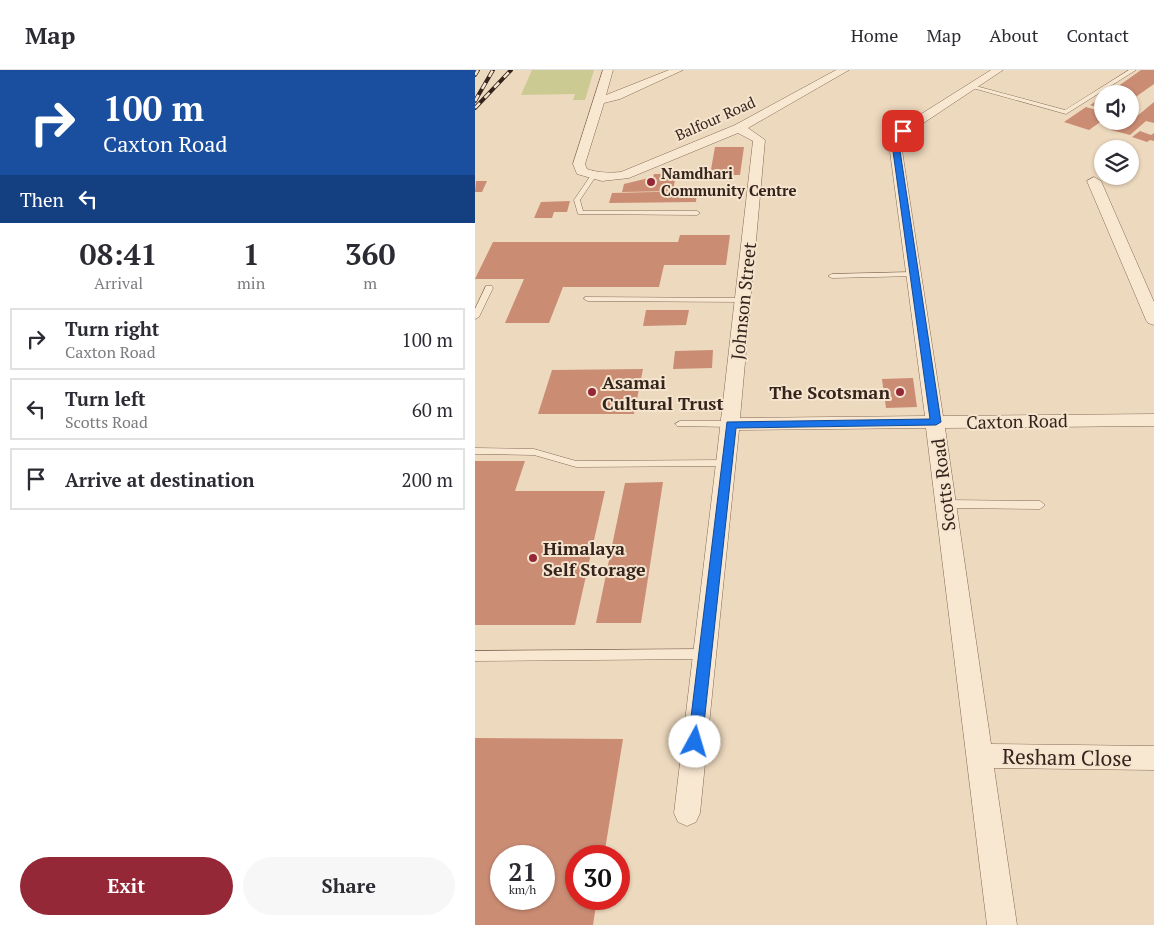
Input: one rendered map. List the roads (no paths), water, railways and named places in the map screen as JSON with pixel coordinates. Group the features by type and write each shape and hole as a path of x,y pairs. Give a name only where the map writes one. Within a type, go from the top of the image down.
{"street":[{"path":"593,176 582,171 579,164 608,70"},
{"path":"600,100 616,97 678,70"},
{"name":"Balfour Road","path":"593,176 607,178 623,174 739,128 844,70"},
{"name":"Scotts Road","path":"998,70 897,137 895,144 936,422 945,504 1002,925"},
{"name":"Johnson Street","path":"687,813 727,463 759,140 739,128"},
{"path":"1096,185 1154,320"},
{"name":"Caxton Road","path":"731,424 1154,420"},
{"name":"Resham Close","path":"980,756 1154,758"}],"lane":[{"path":"972,87 1066,112 1133,70"},
{"path":"593,176 577,200 580,213 697,213"},
{"path":"832,276 914,274"},
{"path":"475,317 489,288"},
{"path":"588,299 743,300"},
{"path":"680,424 731,424"},
{"path":"475,452 534,452 576,464 727,463"},
{"path":"945,504 1040,505"},
{"path":"475,656 705,654"}],"railway":[{"path":"475,75 478,70"},
{"path":"475,101 493,70"},
{"path":"475,108 511,70"}],"place":[{"name":"Namdhari Community Centre","path":"651,182"},
{"name":"Asamai Cultural Trust","path":"592,392"},
{"name":"The Scotsman","path":"900,392"},
{"name":"Himalaya Self Storage","path":"533,558"}]}
